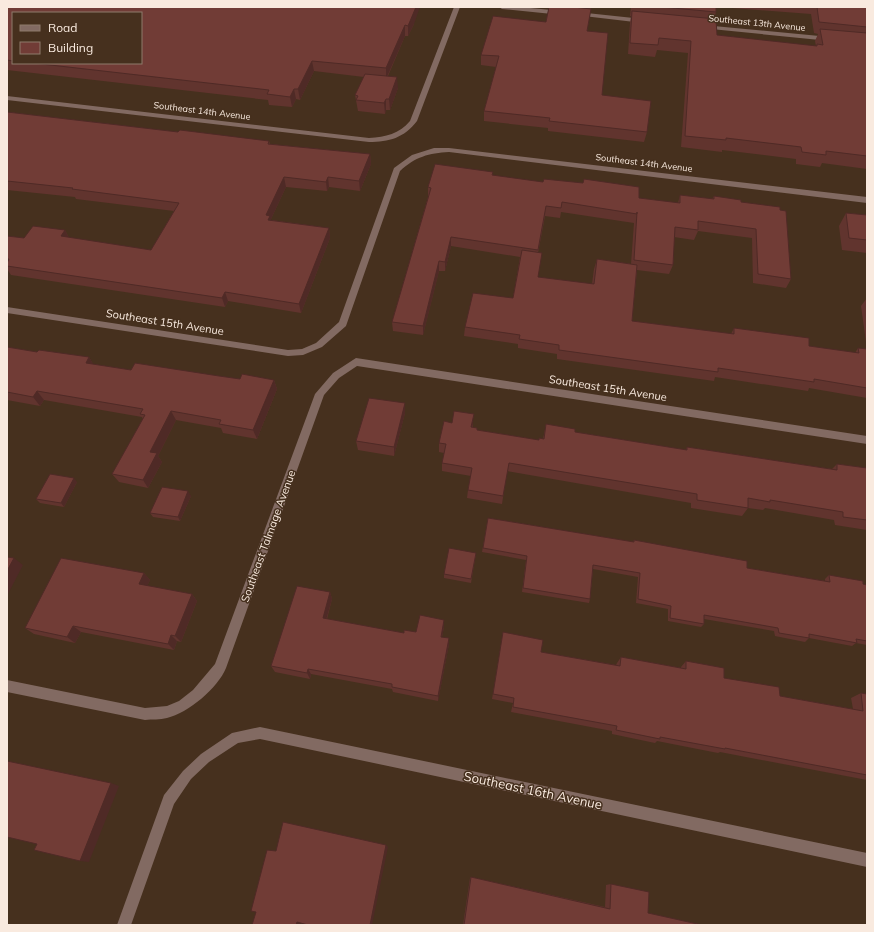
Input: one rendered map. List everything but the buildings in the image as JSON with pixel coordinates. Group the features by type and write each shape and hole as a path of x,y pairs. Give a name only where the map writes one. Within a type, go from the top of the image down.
{"street":[{"name":"Southeast 14th Avenue","path":"7,98 369,140 395,138 407,130 413,121 457,7"},
{"path":"502,7 565,13"},
{"path":"573,14 653,22"},
{"name":"Southeast 13th Avenue","path":"692,26 835,39"},
{"name":"Southeast 14th Avenue","path":"319,345 343,324 397,170 406,160 429,150 449,150 867,200"},
{"name":"Southeast 15th Avenue","path":"7,310 288,354 303,352 319,345"},
{"name":"Southeast 15th Avenue","path":"346,367 356,362 377,364 867,440"},
{"name":"Southeast Talmage Avenue","path":"7,686 145,714 167,712 186,703 204,687 220,668 320,394 329,380 346,367"},
{"name":"Southeast 16th Avenue","path":"124,925 169,800 187,775 205,758 236,737 260,733 867,860"}]}
